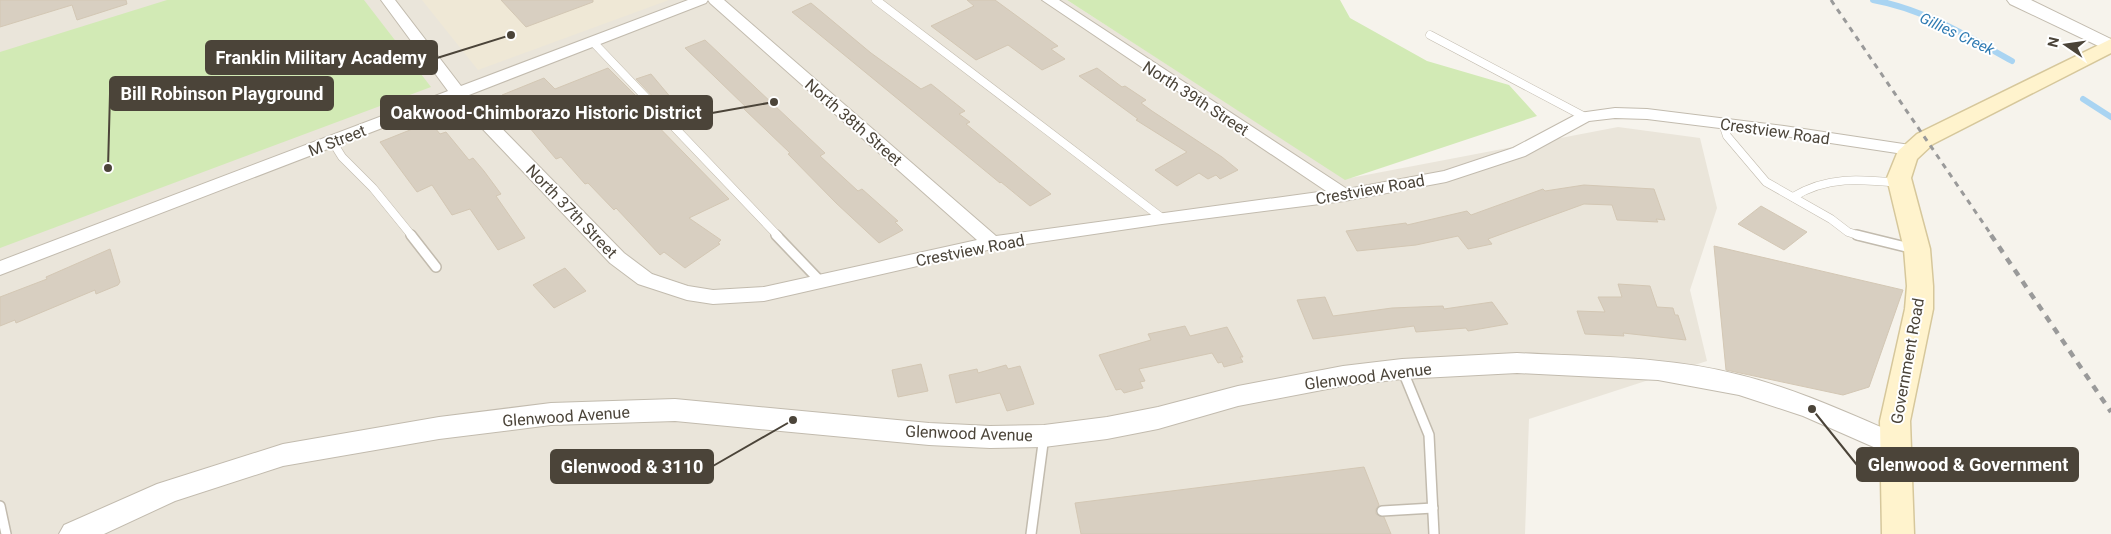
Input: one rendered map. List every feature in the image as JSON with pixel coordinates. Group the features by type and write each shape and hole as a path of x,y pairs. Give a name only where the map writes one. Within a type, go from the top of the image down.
{"main road":[{"path":"1910,150 1925,139 2111,46"},
{"name":"Government Road","path":"1898,534 1894,445 1896,408 1919,309 1920,280 1917,249 1899,183 1900,169 1910,150"}],"street":[{"name":"North 37th Street","path":"388,0 458,93 617,258 645,279 687,293 712,297 764,294 821,282"},
{"name":"M Street","path":"0,268 701,0"},
{"name":"North 38th Street","path":"716,0 992,243"},
{"name":"North 39th Street","path":"1049,0 1344,195"},
{"path":"2016,0 2111,46"},
{"name":"Crestview Road","path":"821,282 992,243 1162,218 1344,195 1475,168 1519,152 1585,118 1615,113 1723,124 1910,150"},
{"name":"Glenwood Avenue","path":"74,534 167,492 283,455 439,428 551,414 675,410 929,434 990,437 1044,436 1107,428 1158,418 1238,396 1343,376 1402,369 1517,363 1658,370 1740,385 1812,409 1894,445"}],"lane":[{"path":"876,0 1162,218"},
{"path":"1430,35 1585,118"},
{"path":"592,42 821,282"},
{"path":"1723,124 1727,136 1766,182 1831,219 1848,232 1874,241 1917,249"},
{"path":"332,142 342,156 373,188 436,267"},
{"path":"1793,197 1816,183 1858,178 1899,183"},
{"path":"1402,369 1429,436 1434,534"},
{"path":"1031,534 1044,436"},
{"path":"0,506 6,534"},
{"path":"1382,511 1433,508"}],"shaded area":[{"path":"0,0 1067,0 1345,179 1618,127 1700,138 1717,208 1690,290 1707,361 1529,419 1525,534 0,534"},
{"path":"422,0 669,0 478,70"}],"green space":[{"path":"167,0 364,0 431,87 0,248 0,52"},
{"path":"1067,0 1340,0 1350,18 1427,61 1509,85 1537,116 1345,180"}],"building":[{"path":"0,0 126,0 127,4 77,20 72,5 0,27"},
{"path":"501,0 593,0 593,2 526,27"},
{"path":"967,0 995,0 1058,46 1051,49 1065,59 1042,70 1008,45 976,60 931,26 974,6"},
{"path":"811,3 871,53 921,89 931,84 965,111 959,114 970,122 966,124 1051,194 1030,206 1000,183 792,12"},
{"path":"705,40 825,153 820,156 858,191 862,189 898,221 895,222 903,230 879,243 836,203 788,154 790,153 744,109 747,108 685,48"},
{"path":"608,68 648,108 642,110 729,199 689,218 721,240 718,243 720,244 685,268 664,252 660,255 616,208 614,210 588,183 585,184 561,157 556,159 502,95 544,78 555,89"},
{"path":"1097,68 1122,87 1125,86 1146,100 1141,103 1222,157 1238,170 1220,179 1216,175 1208,179 1199,173 1177,186 1155,170 1187,152 1136,120 1138,119 1079,76"},
{"path":"651,74 672,99 660,104 636,79"},
{"path":"430,122 440,134 446,132 469,160 473,158 484,171 501,194 496,196 525,238 498,250 470,209 452,215 432,185 417,192 380,142"},
{"path":"1584,185 1654,189 1665,220 1656,219 1658,222 1617,220 1612,205 1584,204 1488,239 1492,244 1468,249 1458,236 1416,245 1357,251 1346,231 1406,223 1407,225 1467,211 1471,215 1543,189 1545,191"},
{"path":"1761,206 1807,232 1784,250 1738,224"},
{"path":"1714,246 1903,290 1869,387 1843,395 1726,370"},
{"path":"110,249 120,282 118,285 96,294 95,290 16,323 15,320 0,326 0,297 47,279 46,277"},
{"path":"565,268 586,291 554,308 533,285"},
{"path":"1618,284 1650,286 1657,307 1673,308 1675,315 1678,315 1686,340 1623,333 1624,336 1585,334 1577,311 1605,312 1598,297 1622,297"},
{"path":"1325,297 1333,316 1392,308 1443,306 1444,309 1492,302 1508,324 1468,331 1466,328 1416,332 1414,326 1313,339 1297,300"},
{"path":"1185,326 1190,336 1227,327 1243,357 1240,357 1243,362 1224,367 1222,362 1218,363 1212,353 1139,369 1145,381 1140,382 1143,388 1124,393 1121,389 1116,390 1099,355 1151,340 1148,334"},
{"path":"921,364 928,391 898,397 892,370"},
{"path":"1006,365 1008,369 1020,366 1034,404 1007,411 1000,393 956,403 949,375 977,369 978,373"},
{"path":"1364,467 1379,505 1376,509 1376,514 1384,517 1391,534 1081,534 1075,503"}],"waterway":[{"name":"Gillies Creek","path":"1873,0 1892,4 1945,24 2012,61"},
{"name":"Gillies Creek","path":"2083,99 2111,117"}],"railway":[{"path":"1831,0 1992,236"},
{"path":"1991,235 2111,412"}],"place":[{"name":"Franklin Military Academy","path":"511,35"},
{"name":"Oakwood-Chimborazo Historic District","path":"774,102"},
{"name":"Bill Robinson Playground","path":"108,168"},
{"name":"Glenwood & Government","path":"1812,409"},
{"name":"Glenwood & 3110","path":"793,420"}]}
